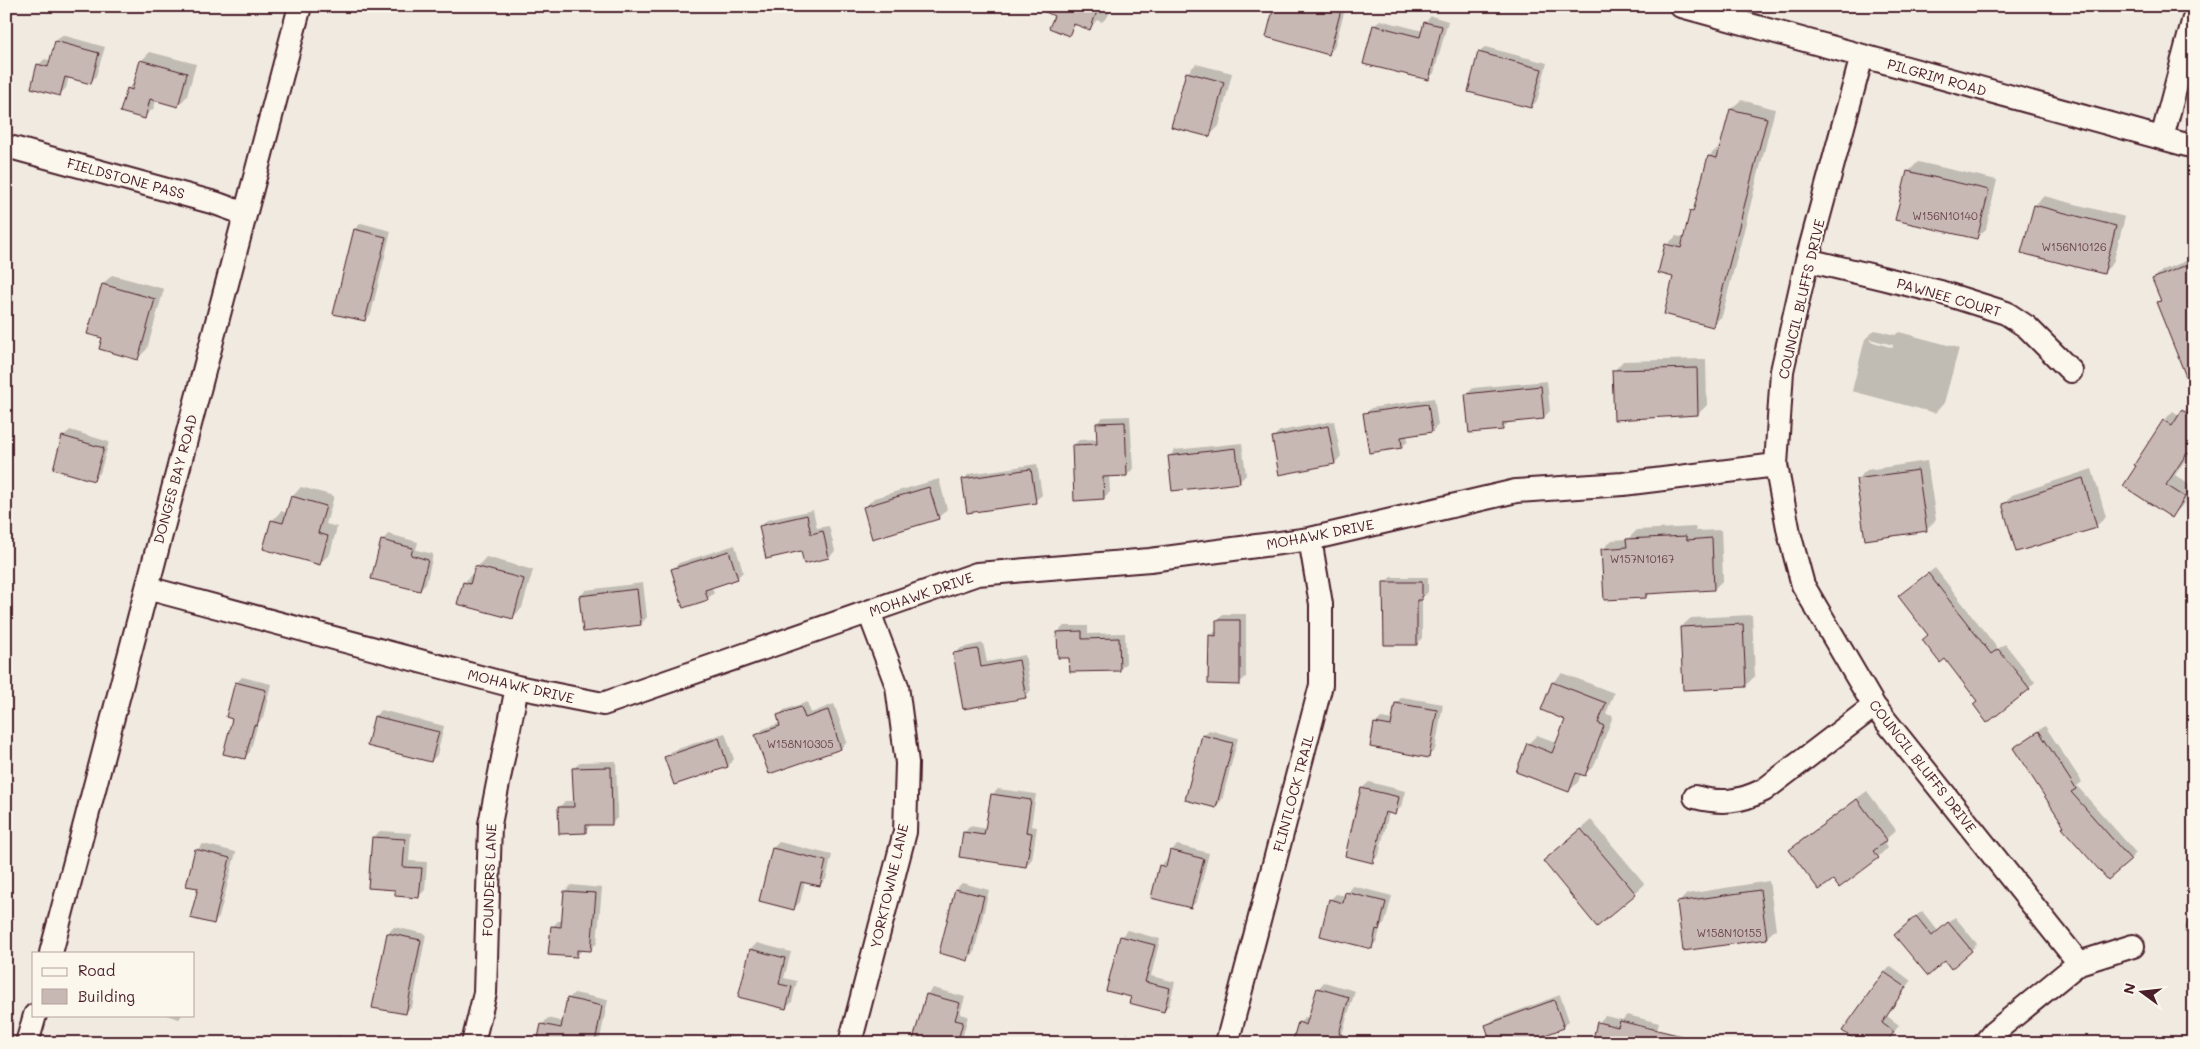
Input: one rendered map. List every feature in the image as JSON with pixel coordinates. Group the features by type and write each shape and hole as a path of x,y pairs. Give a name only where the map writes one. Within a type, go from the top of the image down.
{"street":[{"name":"DONGES BAY ROAD","path":"51,952 300,6"},
{"name":"PILGRIM ROAD","path":"1681,6 2194,147"},
{"path":"2162,138 2194,18"},
{"name":"COUNCIL BLUFFS DRIVE","path":"1862,56 1807,260 1782,371 1776,465 1788,533 1803,585 1874,706 2079,963"},
{"name":"FIELDSTONE PASS","path":"6,146 215,203 245,214"},
{"name":"PAWNEE COURT","path":"1807,260 1940,292 2006,313 2027,327 2071,371"},
{"name":"MOHAWK DRIVE","path":"147,588 517,687 603,704 977,574 1150,560 1310,539 1516,491 1623,484 1776,465"},
{"name":"FLINTLOCK TRAIL","path":"1227,1043 1321,685 1321,604 1310,539"},
{"name":"YORKTOWNE LANE","path":"850,1043 905,832 907,763 896,686 869,612"},
{"name":"FOUNDERS LANE","path":"473,1043 485,992 490,824 517,687"},
{"path":"1695,797 1714,802 1727,802 1751,796 1764,790 1874,706"},
{"path":"1985,1043 1993,1033 2079,963 2133,946"},
{"path":"27,1043 34,1016"}],"shaded area":[{"path":"2194,901 2194,933 2190,935 2185,932"}],"building":[{"path":"1033,6 1099,6 1090,30 1074,24 1069,36 1049,28 1054,16"},
{"path":"1274,6 1306,6 1323,11 1325,6 1342,6 1329,55 1266,37"},
{"path":"1424,22 1442,26 1429,80 1363,64 1373,25 1420,37"},
{"path":"55,41 99,53 91,84 65,77 60,96 31,88 37,64 48,67"},
{"path":"1478,52 1542,69 1531,108 1468,92"},
{"path":"140,60 187,73 178,107 150,99 145,119 120,112 127,88 132,90"},
{"path":"1186,72 1224,82 1210,137 1171,127"},
{"path":"1730,109 1767,118 1713,327 1664,314 1673,277 1658,273 1665,244 1681,248 1690,211 1693,212 1708,156 1717,158"},
{"path":"1907,171 1989,190 1977,239 1895,220"},
{"path":"2034,205 2116,226 2104,274 2021,253"},
{"path":"354,229 386,237 365,321 333,314"},
{"path":"2194,262 2193,394 2156,302 2161,301 2152,279"},
{"path":"102,284 155,299 138,360 99,349 102,338 87,334"},
{"path":"1697,368 1698,415 1614,420 1612,370"},
{"path":"1541,386 1544,419 1503,423 1503,430 1469,433 1465,394"},
{"path":"1428,404 1432,432 1401,437 1402,448 1369,453 1363,413"},
{"path":"2182,410 2194,418 2194,457 2187,453 2166,485 2185,497 2172,518 2123,486 2163,420 2172,426"},
{"path":"1125,422 1127,476 1103,477 1104,499 1074,501 1072,445 1097,444 1096,423"},
{"path":"1328,426 1335,464 1279,475 1272,437"},
{"path":"62,436 104,448 94,481 53,469"},
{"path":"1236,448 1240,483 1172,491 1168,456"},
{"path":"1031,469 1036,503 967,513 962,479"},
{"path":"1918,470 1927,531 1865,540 1856,479"},
{"path":"2083,478 2097,528 2016,552 2002,504"},
{"path":"929,487 939,519 872,539 863,507"},
{"path":"291,496 326,506 318,533 328,536 320,565 263,549 271,520 283,523"},
{"path":"807,515 811,534 823,531 829,558 804,564 801,551 766,559 759,526"},
{"path":"1686,536 1687,540 1712,538 1714,590 1646,594 1646,598 1604,600 1601,549 1627,547 1626,539"},
{"path":"381,540 413,548 411,555 428,560 420,591 371,579"},
{"path":"729,551 738,579 705,590 708,600 683,608 671,569"},
{"path":"475,566 524,579 513,619 457,604 463,582 470,584"},
{"path":"1928,573 1991,654 1998,649 2030,689 1987,723 1973,704 1977,701 1945,659 1940,663 1922,640 1928,635 1898,596"},
{"path":"1383,582 1422,582 1422,600 1417,600 1417,645 1384,645"},
{"path":"637,589 641,625 583,632 579,596"},
{"path":"1216,620 1240,620 1240,685 1208,684 1209,635 1216,636"},
{"path":"1743,624 1746,687 1683,690 1680,627"},
{"path":"1082,631 1082,639 1119,638 1120,671 1070,672 1069,658 1058,658 1057,632"},
{"path":"978,649 981,667 1019,660 1026,698 963,709 953,653"},
{"path":"235,682 266,690 257,726 254,725 245,759 223,754 232,719 226,717"},
{"path":"1552,682 1606,703 1598,723 1604,726 1585,776 1576,773 1569,792 1516,772 1527,743 1552,753 1565,720 1541,710"},
{"path":"1395,703 1437,710 1429,758 1370,747 1374,723 1391,726"},
{"path":"801,707 805,718 828,710 841,749 769,774 755,735 780,726 777,715"},
{"path":"374,716 439,732 431,762 367,746"},
{"path":"2039,731 2076,789 2071,792 2131,860 2108,880 2062,828 2064,826 2013,748"},
{"path":"1202,735 1233,743 1216,808 1185,800"},
{"path":"719,738 728,767 674,785 664,757"},
{"path":"611,767 612,825 586,825 586,833 559,834 558,807 574,807 572,768"},
{"path":"1361,788 1399,797 1395,815 1385,812 1373,863 1345,856"},
{"path":"991,794 1031,800 1026,832 1032,833 1026,867 959,857 963,832 984,835"},
{"path":"1857,799 1887,840 1873,851 1879,858 1839,888 1833,880 1819,890 1789,850"},
{"path":"1581,829 1636,894 1597,927 1543,861"},
{"path":"372,837 405,839 403,867 422,868 419,898 395,896 395,890 368,888"},
{"path":"772,848 826,861 820,886 801,882 794,910 759,901"},
{"path":"195,849 230,858 214,924 190,918 198,888 186,886"},
{"path":"1170,850 1204,859 1191,908 1151,898 1159,865 1166,867"},
{"path":"955,889 984,896 968,961 939,953"},
{"path":"1760,890 1767,939 1683,951 1677,902"},
{"path":"564,891 596,893 591,951 577,950 577,957 548,955 551,926 561,927"},
{"path":"1345,892 1386,902 1379,930 1376,929 1372,949 1320,936 1329,899 1343,903"},
{"path":"1916,916 1932,936 1948,922 1972,951 1951,969 1945,961 1928,976 1894,935"},
{"path":"387,933 421,940 406,1014 372,1008"},
{"path":"1120,936 1155,945 1145,982 1170,988 1164,1012 1129,1003 1131,997 1106,991"},
{"path":"750,949 785,958 779,984 792,987 786,1009 738,997"},
{"path":"1884,972 1906,987 1882,1023 1894,1032 1886,1043 1860,1043 1842,1031"},
{"path":"1317,988 1349,997 1339,1034 1352,1038 1351,1043 1292,1043 1298,1022 1306,1025"},
{"path":"926,994 960,1003 955,1020 963,1022 957,1043 912,1043"},
{"path":"567,998 602,1006 595,1043 537,1043 541,1024 561,1028"},
{"path":"1554,1000 1564,1028 1524,1043 1491,1043 1485,1025"},
{"path":"1620,1021 1682,1036 1681,1043 1592,1043 1597,1022 1618,1027"}]}
